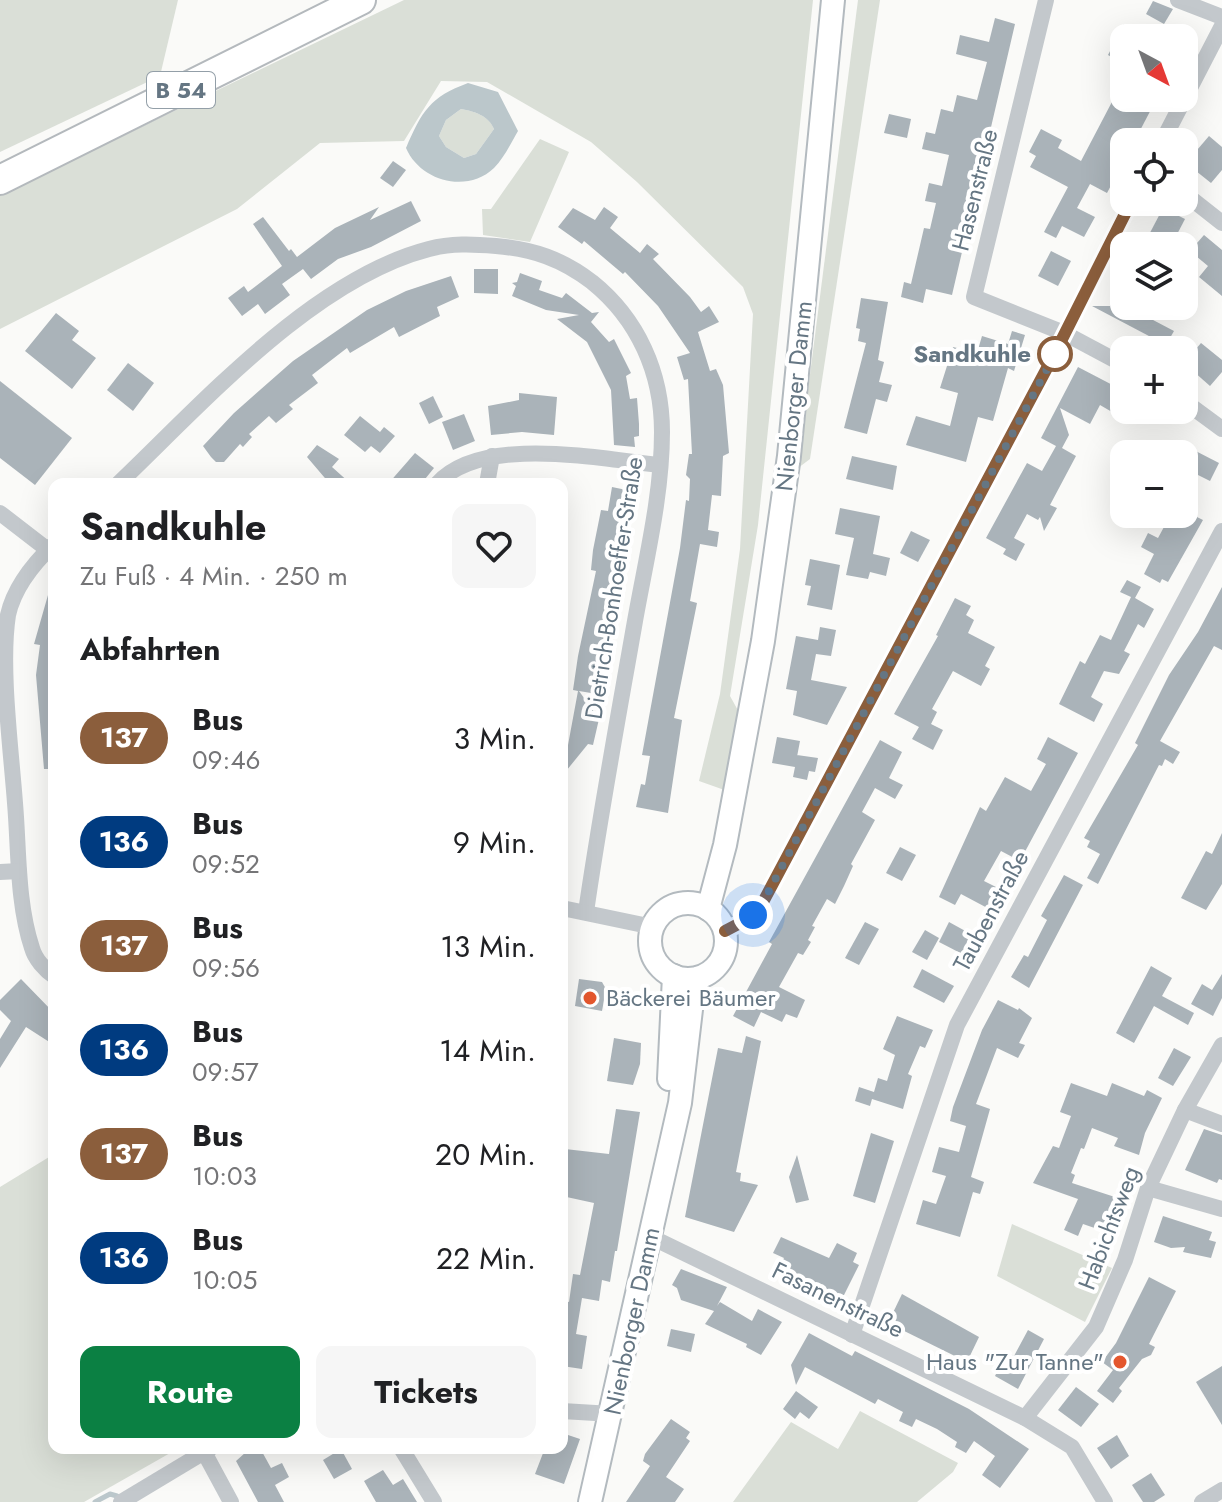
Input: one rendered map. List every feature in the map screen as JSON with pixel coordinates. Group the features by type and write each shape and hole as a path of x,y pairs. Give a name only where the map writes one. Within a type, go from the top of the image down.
{"highway":[{"name":"B 54","path":"0,180 361,0"}],"street":[{"name":"Nienborger Damm","path":"698,906 736,790 763,641 789,456 833,0"},
{"name":"Hasenstraße","path":"1046,0 974,297 1064,333"},
{"path":"1178,0 1222,17"},
{"path":"1169,128 1222,26"},
{"path":"1198,204 1222,223"},
{"path":"725,931 744,921 762,904 1124,216"},
{"name":"Dietrich-Bonhoeffer-Straße","path":"124,478 283,330 358,279 394,261 429,249 466,243 528,248 571,265 610,296 640,338 657,381 662,432 657,500 601,806 586,912"},
{"path":"1064,333 1110,358"},
{"path":"1198,411 1222,429"},
{"path":"442,478 492,456 530,452 659,465"},
{"path":"488,478 492,456"},
{"path":"0,513 48,545"},
{"name":"Taubenstraße","path":"852,1335 957,1025 1222,531"},
{"path":"48,551 14,597 5,635 4,668 19,871 32,950 48,969"},
{"path":"0,872 19,871"},
{"path":"698,906 725,931 724,954 709,973 698,978 674,976 654,958 650,938 653,927 666,910 698,906"},
{"path":"568,909 653,927"},
{"name":"Nienborger Damm","path":"671,1140 668,1117 674,976"},
{"name":"Nienborger Damm","path":"590,1502 680,1103 692,1001 698,978"},
{"name":"Habichtsweg","path":"1025,1418 1096,1327 1125,1260 1148,1188 1185,1110 1222,1045"},
{"path":"1185,1110 1222,1124"},
{"path":"1148,1188 1222,1209"},
{"name":"Fasanenstraße","path":"651,1237 1025,1418 1072,1447 1105,1502"},
{"path":"568,1411 612,1414"},
{"path":"121,1502 201,1454"},
{"path":"210,1454 231,1502"},
{"path":"405,1454 434,1502"},
{"path":"1202,1502 1222,1490"}],"shaded area":[{"path":"0,0 178,0 160,76 0,152"},
{"path":"404,0 813,0 758,525 730,696 740,714 730,792 699,781 720,694 740,549 753,314 743,287 637,182 591,142 487,82 441,81 404,141 320,143 237,209 0,329 0,195"},
{"path":"858,0 880,0 810,459 798,468"},
{"path":"468,83 498,92 518,131 494,168 483,176 458,182 433,176 422,169 406,148 429,107 455,88","holes":["461,109 485,117 494,129 476,154 464,158 446,147 439,136 446,120"]},
{"path":"461,109 480,115 494,129 476,154 464,158 446,147 439,136 446,120"},
{"path":"540,139 569,152 530,242 483,235 482,209 491,209"},
{"path":"48,1158 48,1454 168,1454 84,1502 0,1502 0,1187"},
{"path":"1012,1224 1112,1268 1085,1322 997,1276"},
{"path":"860,1411 958,1463 953,1472 917,1502 733,1502 791,1422 838,1449"}],"building":[{"path":"1153,1 1173,9 1164,24 1146,14"},
{"path":"995,18 1015,24 952,295 926,289 923,303 901,297 904,282 911,284 924,228 930,229 936,203 925,201 929,183 942,186 949,155 922,149 926,132 935,134 941,109 953,112 957,95 977,100 987,62 956,54 960,35 989,42"},
{"path":"1110,106 1110,112 1150,112 1141,128 1110,128 1110,187 1107,193 1090,184 1077,208 1095,217 1084,237 1062,226 1056,238 1044,232 1068,187 1030,167 1036,156 1029,152 1041,129 1062,140 1058,148 1081,161"},
{"path":"889,114 911,119 907,138 884,133"},
{"path":"1209,136 1222,147 1222,170 1211,183 1198,173 1198,149"},
{"path":"393,161 406,170 393,187 380,178"},
{"path":"411,201 421,221 371,247 338,259 311,279 303,269 282,284 290,295 265,314 258,304 242,316 228,298 244,286 248,292 282,266 253,224 263,217 297,257 335,228 379,207 370,220"},
{"path":"604,207 618,217 610,228 640,253 647,244 659,254 653,259 701,312 709,306 719,322 698,332 710,371 716,369 723,385 729,453 723,456 721,496 712,495 708,530 719,532 717,547 700,544 690,601 697,603 674,718 682,720 668,813 636,807 641,784 645,785 650,756 642,755 686,500 689,501 690,479 686,475 689,454 692,454 688,379 684,380 677,357 690,353 658,306 625,272 623,274 584,241 582,244 558,227 573,208 595,220"},
{"path":"1159,216 1185,219 1178,232 1150,232"},
{"path":"1204,235 1222,250 1222,296 1199,277 1208,266 1198,258 1198,242"},
{"path":"1051,251 1071,261 1058,286 1038,276"},
{"path":"474,269 498,269 498,294 474,293"},
{"path":"520,273 542,281 539,290 562,298 566,293 592,313 599,312 591,322 609,342 614,339 631,373 626,376 630,399 637,398 639,424 639,436 634,437 635,447 614,445 611,390 587,342 557,319 579,315 546,310 512,296 516,286 512,283 517,282"},
{"path":"451,276 459,297 437,307 440,316 399,337 394,327 350,353 347,348 312,375 318,383 289,405 293,409 276,423 269,416 249,434 252,437 243,447 240,444 224,462 216,462 203,446 234,413 293,361 367,310 406,291"},
{"path":"861,298 888,302 878,360 884,362 879,382 892,385 887,402 876,399 867,434 844,428 866,343 858,341 860,329 856,328"},
{"path":"1092,306 1110,306 1110,315"},
{"path":"56,313 79,331 72,340 96,358 72,389 25,351"},
{"path":"1119,320 1153,320 1174,331 1171,336 1149,336"},
{"path":"1012,331 1025,335 1014,371 1008,368 993,421 978,417 966,462 906,445 916,416 950,426 958,393 940,388 953,347 977,353 982,336 1008,344"},
{"path":"1201,343 1222,360 1222,372 1210,386 1198,375 1198,347"},
{"path":"128,363 154,383 133,411 107,390"},
{"path":"1078,367 1110,384 1110,411 1100,405 1090,424 1060,408 1069,435 1062,448 1076,456 1050,505 1057,508 1044,531 1040,517 1038,520 1027,514 1014,538 1025,544 1016,561 1003,554 1006,549 986,538 1027,463 1042,471 1056,446 1041,438"},
{"path":"0,381 72,438 35,485 0,458"},
{"path":"519,393 557,397 554,435 522,432 491,435 488,406 519,400"},
{"path":"433,396 443,417 429,424 419,403"},
{"path":"464,414 475,441 453,450 442,422"},
{"path":"360,416 380,432 384,427 395,436 380,453 371,446 365,452 344,435"},
{"path":"317,445 339,459 332,467 344,478 325,478 307,457"},
{"path":"1198,452 1219,463 1210,481 1198,475"},
{"path":"415,453 434,468 426,478 393,478"},
{"path":"852,456 897,466 893,490 846,479"},
{"path":"612,487 636,492 618,575 621,575 617,593 621,594 617,615 612,614 602,673 607,674 603,695 579,691 599,719 593,745 588,744 568,769 568,745 578,691 573,690 596,571 591,570 593,550 601,510 608,511"},
{"path":"840,508 880,516 873,554 890,558 886,576 870,572 868,579 846,575 854,538 835,534"},
{"path":"1198,518 1203,520 1168,582 1162,579 1160,583 1144,574 1154,554 1141,547 1148,533 1158,538 1163,528 1198,528"},
{"path":"911,531 930,540 918,562 900,553"},
{"path":"810,559 840,565 832,610 807,605 811,586 805,585"},
{"path":"1127,580 1141,587 1135,598 1154,609 1144,628 1138,624 1124,651 1130,654 1119,674 1104,671 1091,697 1103,704 1094,722 1059,704 1080,661 1085,664 1100,635 1111,640 1131,597 1120,592"},
{"path":"1222,587 1222,650 1214,646 1160,741 1180,752 1173,764 1165,759 1162,766 1159,765 1098,884 1087,878 1100,854 1087,847 1090,841 1084,838 1138,745 1135,743 1169,675 1198,632"},
{"path":"48,595 48,769 44,769 36,675 40,645 34,644"},
{"path":"955,598 971,606 966,615 974,620 968,633 995,647 985,666 990,669 981,686 953,671 932,709 937,712 931,724 943,730 933,750 912,739 919,727 894,714 938,636"},
{"path":"820,627 836,630 831,656 816,654 811,680 847,687 827,725 793,715 797,691 786,689 796,636 818,640"},
{"path":"777,737 800,741 797,755 818,758 815,772 809,771 807,780 793,777 795,767 772,763"},
{"path":"1048,737 1078,753 1020,861 1001,851 984,881 1004,891 993,911 961,894 955,905 939,897 980,807 986,811 1005,777 1031,791 1046,764 1037,759"},
{"path":"880,740 902,752 889,778 903,785 895,799 875,788 862,812 875,820 851,864 853,866 844,886 835,904 827,899 812,926 815,927 808,940 811,942 803,955 798,953 779,987 805,1000 797,1018 786,1014 782,1022 761,1012 754,1027 733,1016 772,944 769,942"},
{"path":"1222,833 1222,884 1206,910 1181,898 1206,851 1212,854"},
{"path":"900,847 916,855 902,881 886,873"},
{"path":"1064,875 1083,885 1029,988 1011,977 1024,955 1028,957 1047,920 1041,916"},
{"path":"865,922 879,929 859,965 845,958"},
{"path":"949,922 978,938 968,957 939,942"},
{"path":"925,930 939,938 927,960 912,952"},
{"path":"1151,966 1172,978 1162,996 1194,1013 1188,1025 1154,1006 1134,1043 1116,1033"},
{"path":"922,969 954,986 944,1003 913,987"},
{"path":"1222,974 1222,998 1213,1016 1191,1004 1202,984 1212,990"},
{"path":"21,979 48,1007 48,1041 26,1027 0,1068 0,1039 11,1021 0,1010 0,1000"},
{"name":"Bäckerei Bäumer","path":"579,979 602,982 606,989 602,1011 575,1006"},
{"path":"998,1000 1019,1008 1032,1018 1019,1043 1025,1045 1018,1058 997,1048 976,1104 990,1109 971,1177 984,1182 980,1194 973,1192 960,1237 916,1224 923,1200 936,1204 946,1176 932,1172 939,1147 959,1152 966,1126 950,1121 953,1107 982,1030"},
{"path":"897,1016 933,1030 925,1048 920,1046 908,1074 912,1076 903,1109 872,1099 870,1106 855,1101 859,1087 874,1092 878,1078 887,1081 895,1055 883,1049"},
{"path":"746,1036 761,1041 736,1172 741,1173 740,1181 758,1185 734,1232 685,1217 718,1048 742,1053"},
{"path":"614,1038 641,1043 640,1064 633,1085 607,1081"},
{"path":"1174,1048 1191,1057 1173,1086 1158,1078"},
{"path":"1071,1083 1107,1096 1112,1083 1144,1096 1147,1090 1162,1098 1145,1133 1139,1155 1114,1146 1118,1138 1092,1128 1071,1173 1075,1175 1072,1183 1121,1199 1109,1233 1083,1224 1078,1236 1064,1230 1078,1199 1033,1183 1053,1146 1059,1148 1071,1116 1060,1112"},
{"path":"616,1109 640,1112 610,1282 602,1280 599,1301 582,1298 576,1334 587,1336 582,1369 568,1367 568,1302 573,1274 580,1275 594,1203 568,1197 568,1149 609,1154"},
{"path":"1204,1129 1222,1135 1222,1180 1219,1179 1217,1183 1185,1170"},
{"path":"871,1133 894,1141 875,1203 853,1196"},
{"path":"797,1155 809,1200 796,1203 789,1177"},
{"path":"1163,1216 1212,1232 1209,1240 1216,1242 1211,1258 1183,1252 1185,1247 1171,1248 1154,1242"},
{"path":"781,1237 829,1258 837,1243 857,1253 853,1262 859,1265 842,1299 779,1267 784,1258 773,1253"},
{"path":"681,1269 727,1287 717,1306 720,1302 752,1321 758,1309 782,1322 761,1355 746,1347 747,1344 705,1324 714,1311 681,1300 677,1288 672,1285"},
{"path":"1149,1277 1176,1291 1149,1344 1155,1347 1151,1355 1142,1359 1119,1388 1122,1391 1113,1403 1097,1391 1113,1370 1102,1362 1116,1343"},
{"path":"902,1294 979,1337 967,1362 888,1323"},
{"path":"671,1329 695,1334 691,1352 667,1346"},
{"path":"1028,1330 1044,1339 1018,1389 995,1376 1007,1352 1014,1356"},
{"path":"809,1333 852,1356 855,1351 969,1409 1029,1449 1000,1488 982,1475 995,1456 974,1441 966,1453 955,1447 957,1442 937,1429 916,1419 912,1427 899,1421 903,1412 878,1399 875,1404 805,1367 796,1385 791,1365"},
{"path":"1222,1366 1222,1425 1196,1382"},
{"path":"1076,1387 1099,1404 1081,1427 1058,1410"},
{"path":"796,1391 818,1407 809,1419 800,1412 795,1419 783,1409"},
{"path":"671,1419 690,1432 686,1438 690,1441 666,1477 684,1489 675,1502 626,1502 650,1466 643,1461 645,1454"},
{"path":"568,1435 580,1439 564,1484 535,1474 543,1454 568,1454"},
{"path":"1117,1435 1129,1456 1111,1469 1097,1448"},
{"path":"244,1454 263,1454 271,1468 282,1463 289,1477 275,1485 284,1502 258,1502 236,1461"},
{"path":"333,1454 344,1454 352,1469 334,1479 323,1460"},
{"path":"383,1470 393,1485 403,1479 417,1502 376,1502 364,1481"},
{"path":"1151,1473 1165,1495 1154,1502 1143,1502 1132,1485"}],"waterway":[{"path":"95,1502 110,1494 117,1496"}],"bus line":[{"name":"137","path":"725,931 753,915 762,904 1055,353 1124,216"}],"place":[{"name":"Sandkuhle","path":"1055,354"},
{"name":"Bäckerei Bäumer","path":"590,998"},
{"name":"Haus \"Zur Tanne\"","path":"1120,1362"}],"route":[{"path":"753,915 762,904 1055,354"}]}
